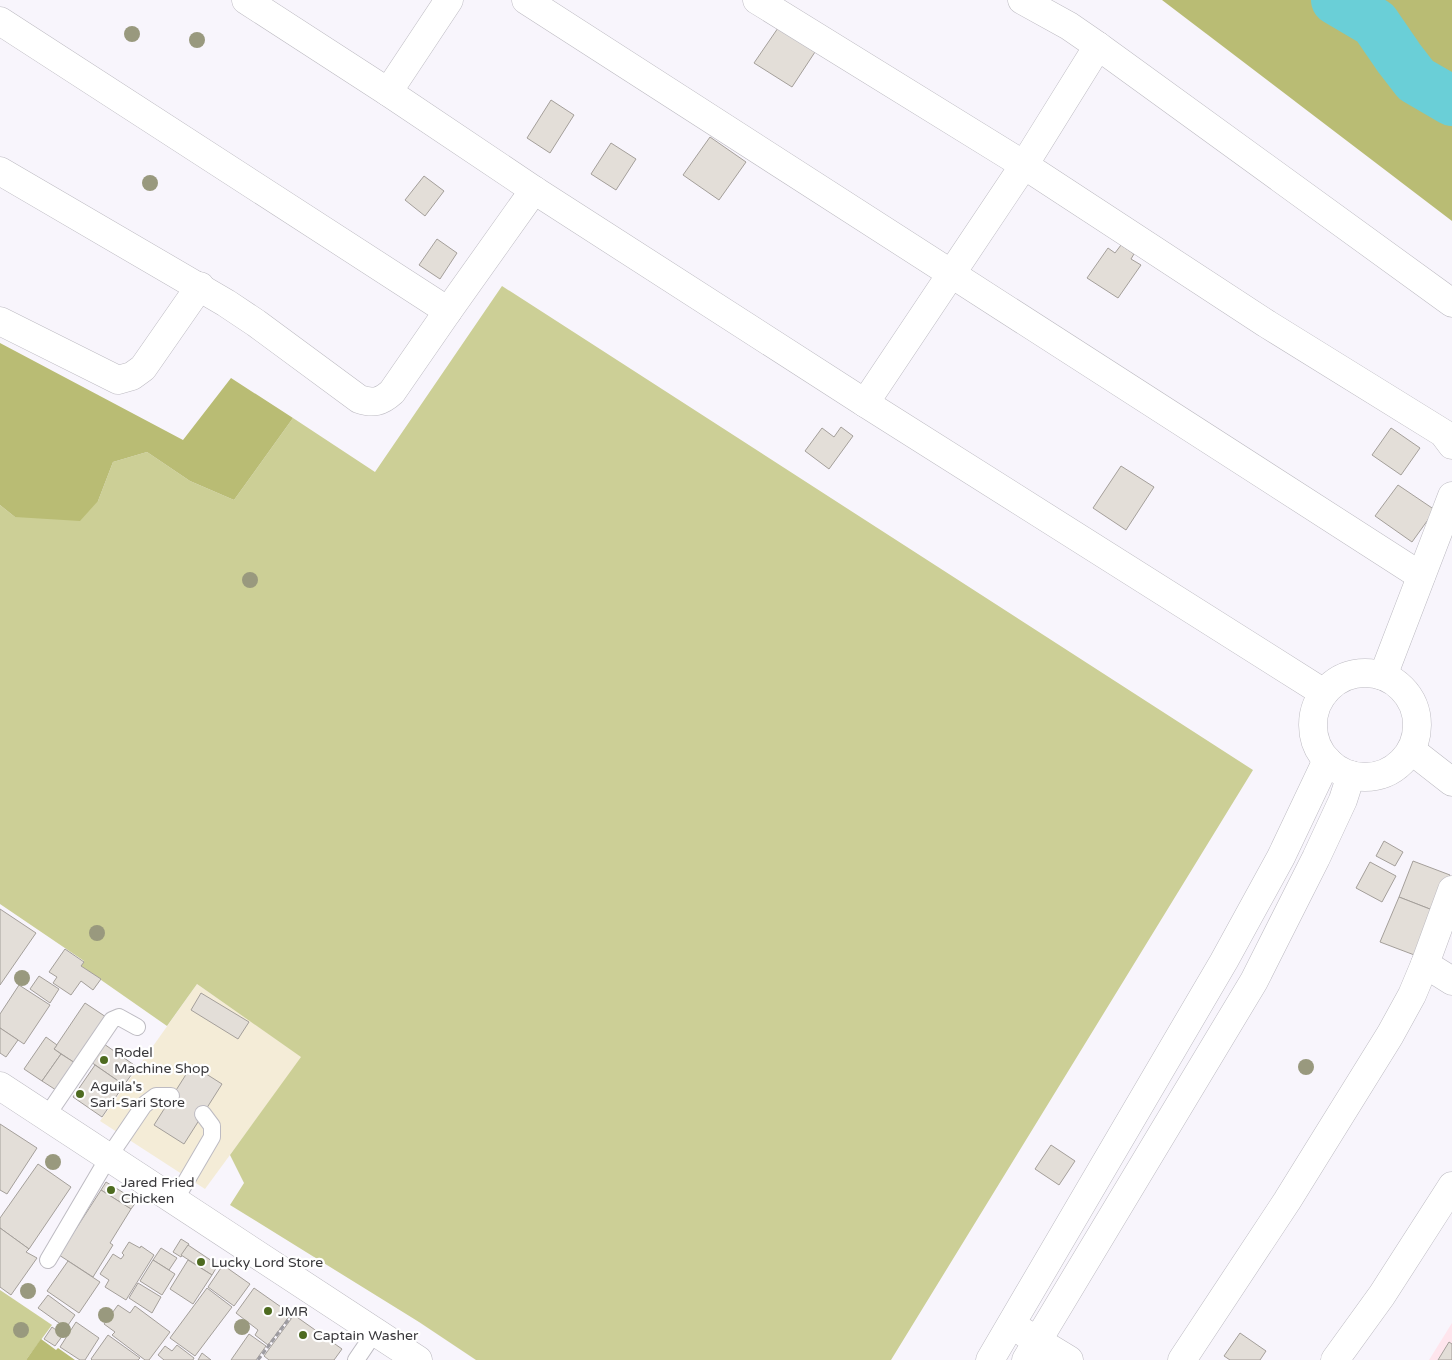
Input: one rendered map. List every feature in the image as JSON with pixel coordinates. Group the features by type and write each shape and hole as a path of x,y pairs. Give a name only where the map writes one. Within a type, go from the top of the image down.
{"street":[{"path":"246,0 534,190 865,403 1324,693"},
{"path":"388,92 449,0"},
{"path":"526,0 1421,576"},
{"path":"756,0 1024,164 1267,324 1443,434 1452,445"},
{"path":"1022,0 1069,26 1098,46 1452,302"},
{"path":"0,21 448,311"},
{"path":"865,403 1024,164 1098,46"},
{"path":"0,171 200,286 256,323 359,399 368,402 378,402 385,399 392,392 534,190"},
{"path":"0,321 118,380 132,376 143,368 200,286"},
{"path":"1383,676 1452,496"},
{"path":"1370,673 1383,676 1396,683 1407,693 1414,706 1418,721 1416,736 1411,750 1392,770 1379,775 1365,777 1351,775 1338,770 1318,748 1314,734 1317,706 1324,693 1339,680 1357,674 1370,673"},
{"path":"1411,750 1452,782"},
{"path":"990,1360 1224,961 1281,857 1327,760"},
{"path":"1032,1351 1254,981 1316,858 1351,775"},
{"path":"1182,1360 1287,1201 1390,1035 1412,995 1452,890"},
{"path":"1425,964 1452,981"},
{"path":"0,1086 174,1202 418,1360"},
{"path":"1335,1360 1398,1272 1452,1186"},
{"path":"1011,1324 1032,1351 1069,1360"}],"lane":[{"path":"46,1116 112,1020 119,1017 137,1027"},
{"path":"48,1260 108,1158 144,1105 156,1096 171,1096"},
{"path":"174,1202 212,1137 212,1126 203,1114"},
{"path":"356,1360 375,1332"}],"path":[{"path":"258,1360 311,1290"}],"shaded area":[{"path":"197,984 302,1057 205,1189 100,1121"},
{"path":"1452,1323 1452,1360 1429,1360"}],"green space":[{"path":"1162,0 1452,0 1452,221"},
{"path":"502,286 1253,770 891,1360 476,1360 419,1322 230,1205 244,1183 230,1155 301,1057 197,984 167,1026 81,966 84,961 0,904 0,505 15,517 98,501 113,462 147,452 190,481 234,500 293,418 375,472"},
{"path":"0,343 183,440 231,378 293,418 234,500 190,481 147,452 113,462 98,501 80,521 15,517 0,505"},
{"path":"0,1290 52,1325 26,1360 0,1360"},
{"path":"41,1339 56,1350 58,1348 75,1360 26,1360"}],"building":[{"path":"778,28 815,52 792,87 754,63"},
{"path":"551,100 574,115 550,153 527,138"},
{"path":"710,137 746,162 719,200 683,175"},
{"path":"611,143 636,159 616,190 591,174"},
{"path":"424,176 444,191 425,216 405,200"},
{"path":"437,239 457,253 440,279 419,265"},
{"path":"1121,245 1134,254 1131,259 1141,265 1118,298 1087,278 1108,248 1115,253"},
{"path":"841,427 853,436 829,469 805,451 822,428 834,437"},
{"path":"1391,428 1420,448 1401,475 1372,455"},
{"path":"1121,466 1154,487 1126,530 1093,508"},
{"path":"1398,485 1435,510 1412,542 1375,516"},
{"path":"1384,841 1403,852 1395,866 1376,856"},
{"path":"1413,861 1450,875 1435,911 1399,897"},
{"path":"1370,862 1396,876 1382,902 1356,888"},
{"path":"1399,897 1435,911 1417,956 1380,942"},
{"path":"0,909 36,933 0,985"},
{"path":"65,949 84,962 81,966 101,979 93,990 81,981 71,995 53,983 57,977 49,972"},
{"path":"39,976 59,989 50,1003 30,989"},
{"path":"19,985 50,1005 24,1044 0,1028 0,1014"},
{"path":"201,993 249,1022 238,1039 191,1010"},
{"path":"85,1003 106,1017 75,1063 54,1049"},
{"path":"0,1028 18,1040 6,1057 0,1053"},
{"path":"46,1037 57,1045 54,1049 61,1054 42,1081 24,1069"},
{"path":"104,1044 137,1067 124,1085 91,1062"},
{"path":"61,1054 75,1063 56,1090 42,1081"},
{"path":"95,1065 124,1085 102,1117 73,1097"},
{"path":"192,1065 222,1084 184,1144 154,1125"},
{"path":"0,1124 37,1148 7,1194 0,1190"},
{"path":"1051,1145 1075,1161 1059,1185 1035,1169"},
{"path":"38,1164 71,1187 29,1249 0,1228 0,1218"},
{"path":"106,1182 137,1201 131,1209 101,1190"},
{"path":"101,1190 131,1209 110,1243 113,1245 93,1277 59,1255"},
{"path":"0,1228 29,1249 26,1252 37,1258 11,1295 0,1287"},
{"path":"181,1239 189,1244 181,1257 173,1252"},
{"path":"129,1242 140,1248 141,1246 154,1255 126,1300 105,1287 109,1280 100,1274 113,1254 121,1259 124,1255 122,1253"},
{"path":"188,1245 218,1265 212,1275 181,1255"},
{"path":"161,1248 177,1258 169,1270 153,1260"},
{"path":"153,1260 175,1274 162,1295 140,1281"},
{"path":"188,1260 212,1275 193,1304 170,1289"},
{"path":"68,1261 100,1282 79,1313 47,1291"},
{"path":"223,1265 250,1284 234,1306 208,1287"},
{"path":"138,1283 161,1297 152,1313 129,1298"},
{"path":"207,1288 232,1307 195,1356 170,1338"},
{"path":"254,1288 291,1314 268,1345 255,1335 258,1330 236,1313"},
{"path":"48,1295 75,1315 66,1328 38,1308"},
{"path":"118,1305 130,1313 135,1306 170,1332 149,1360 145,1360 112,1335 115,1332 104,1324"},
{"path":"294,1315 342,1349 334,1360 269,1360 264,1356"},
{"path":"76,1322 99,1338 85,1360 80,1360 60,1347"},
{"path":"52,1327 63,1335 55,1346 44,1339"},
{"path":"1240,1333 1266,1351 1260,1360 1230,1360 1224,1356"},
{"path":"249,1334 266,1346 256,1360 231,1360"},
{"path":"108,1335 140,1358 138,1360 92,1360"},
{"path":"1449,1342 1452,1344 1452,1360 1438,1360"},
{"path":"177,1345 194,1358 193,1360 164,1360 158,1355 165,1346 172,1351"},
{"path":"202,1353 211,1360 198,1360"}],"waterway":[{"path":"1336,0 1375,23 1416,80 1452,101"}],"place":[{"name":"Rodel Machine Shop","path":"104,1060"},
{"name":"Aguila's Sari-Sari Store","path":"80,1094"},
{"name":"Jared Fried Chicken","path":"111,1190"},
{"name":"Lucky Lord Store","path":"201,1262"},
{"name":"JMR","path":"268,1311"},
{"name":"Captain Washer","path":"303,1335"}]}
